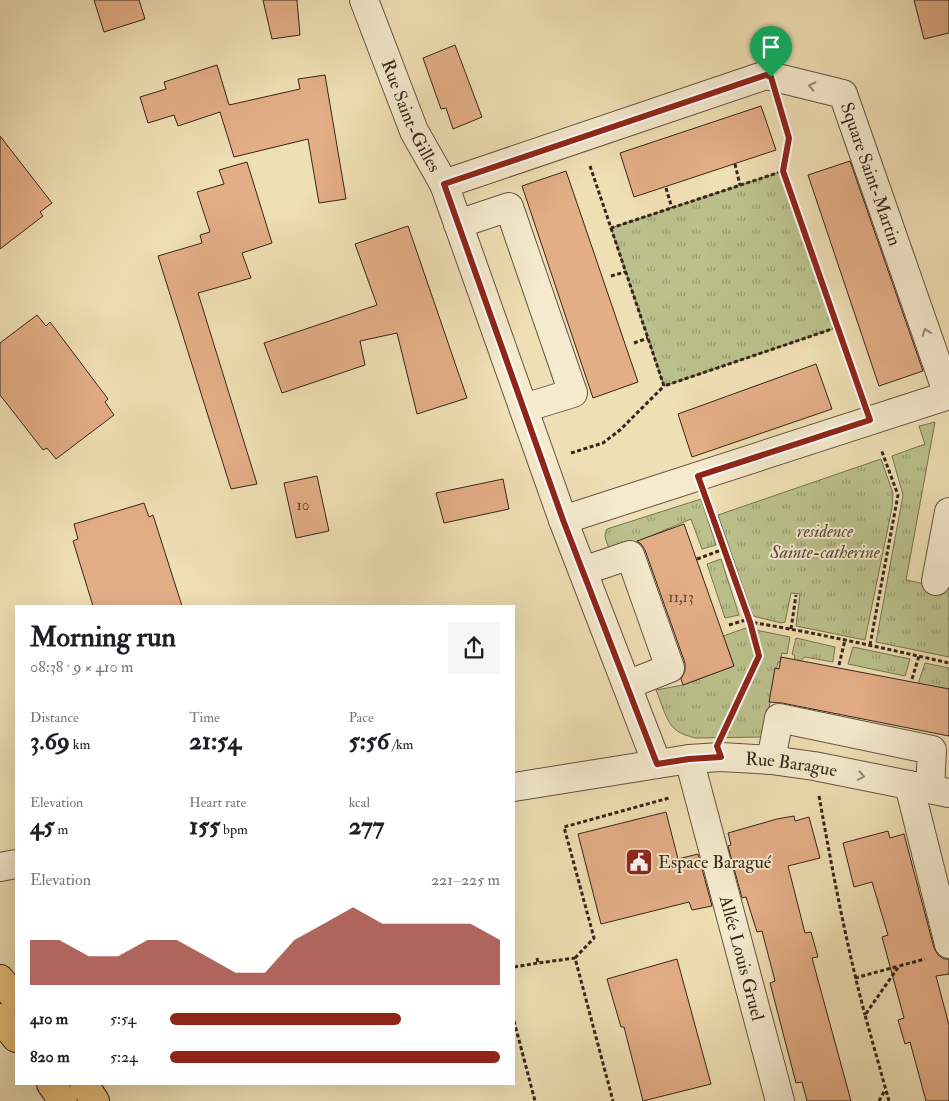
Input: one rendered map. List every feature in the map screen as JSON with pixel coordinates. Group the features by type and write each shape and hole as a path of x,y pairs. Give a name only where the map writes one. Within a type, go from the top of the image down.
{"main road":[{"path":"0,979 15,998"},
{"path":"0,1018 15,1037"},
{"path":"52,1085 64,1101"},
{"path":"85,1085 95,1101"}],"street":[{"name":"Rue Saint-Gilles","path":"364,0 414,131 444,184 563,520 657,764"},
{"name":"Square Saint-Martin","path":"444,184 766,75 843,94 949,395"},
{"path":"458,224 509,207 573,393 524,408"},
{"path":"563,520 949,395"},
{"path":"936,581 949,512"},
{"path":"583,571 630,555 670,668 626,684"},
{"path":"771,760 779,718 932,750 929,789 948,941"},
{"name":"Rue Barague","path":"515,787 689,759 721,757 771,760 814,766 929,789"},
{"name":"Allée Louis Gruel","path":"689,759 780,1101"},
{"path":"0,867 15,864"}],"path":[{"path":"771,77 789,138 783,171 898,495 870,645"},
{"path":"581,138 664,386"},
{"path":"735,164 740,185"},
{"path":"610,228 783,171"},
{"path":"666,188 672,208"},
{"path":"611,276 625,272"},
{"path":"543,462 603,443 620,430 664,386 838,327"},
{"path":"634,342 648,338"},
{"path":"698,476 749,620 759,656 717,746 721,757"},
{"path":"697,559 724,550"},
{"path":"791,629 796,595"},
{"path":"729,625 749,620 949,663"},
{"path":"839,665 845,640"},
{"path":"912,679 919,656"},
{"path":"814,766 855,978 889,1101"},
{"path":"515,967 574,958 594,938 564,827 673,797"},
{"path":"855,978 939,955 948,941"},
{"path":"537,958 538,963"},
{"path":"574,958 613,1101"},
{"path":"865,1015 899,966"},
{"path":"515,1025 535,1101"},
{"path":"879,1101 886,1089"}],"green space":[{"path":"783,171 838,327 664,386 611,228"},
{"path":"935,422 906,580 949,589 949,657 876,642 903,495 892,456 925,444 919,426"},
{"name":"residence Sainte-catherine","path":"881,459 893,493 892,508 865,640 796,626 800,594 791,593 785,622 781,623 753,616 718,515"},
{"path":"701,499 716,545 702,549 691,519 634,543 609,548 605,536 607,529"},
{"path":"721,559 739,615 725,618 707,564"},
{"path":"746,628 790,637 787,654 782,653 780,662 778,662 763,737 695,738 685,735 672,727 656,690 683,685 734,666 723,636"},
{"path":"796,638 835,647 833,662 805,657 800,661 794,661 795,656 792,654"},
{"path":"853,647 910,659 905,676 848,664"},
{"path":"925,663 949,668 949,689 918,684"}],"building":[{"path":"94,0 139,0 145,19 104,32"},
{"path":"263,0 297,0 300,35 272,39"},
{"path":"914,0 949,0 949,33 924,39"},
{"path":"455,45 482,117 453,129 446,108 441,109 423,58"},
{"path":"217,65 229,105 300,89 298,79 325,75 346,199 319,203 308,139 234,157 220,112 178,126 174,115 148,123 140,97 166,89 164,82"},
{"path":"761,106 776,150 634,197 620,153"},
{"path":"0,136 52,203 40,212 43,216 0,249"},
{"path":"850,161 923,371 879,386 808,175"},
{"path":"247,162 272,243 242,253 251,278 198,293 257,484 231,489 158,256 202,243 200,235 210,232 197,192 224,184 219,170"},
{"path":"566,171 638,382 593,398 522,186"},
{"path":"408,226 467,398 417,414 397,333 360,341 365,365 282,393 264,343 377,305 355,244"},
{"path":"37,315 46,326 50,322 108,399 105,402 114,415 56,459 47,448 43,450 0,395 0,343"},
{"path":"816,364 832,409 692,457 678,414"},
{"path":"317,476 329,531 296,538 284,483"},
{"path":"503,479 509,509 444,523 436,493"},
{"path":"144,503 149,517 153,515 182,605 93,605 73,541 78,539 74,524"},
{"path":"684,524 734,666 683,685 681,679 685,671 685,663 645,550 637,541"},
{"path":"781,657 949,689 949,736 769,702 775,668 779,669"},
{"path":"666,812 678,859 698,854 712,906 692,910 689,902 601,924 578,834"},
{"path":"794,816 795,821 809,817 820,858 788,866 805,933 811,932 818,957 812,958 851,1101 807,1101 802,1082 796,1083 770,983 775,981 762,931 757,932 746,897 742,898 728,846 731,845 728,833"},
{"path":"888,831 890,838 904,834 934,948 938,955 944,959 949,959 949,974 936,976 949,1025 949,1101 926,1101 910,1042 905,1044 898,1020 904,1018 882,937 888,935 872,882 854,887 843,843"},
{"path":"677,959 711,1084 643,1101 624,1027 621,1027 607,979"}],"place":[{"name":"Espace Baragué","path":"639,862"}],"route":[{"path":"766,75 771,77 789,138 783,171 870,420 698,476 750,622 759,656 717,746 721,757 657,764 563,520 444,184 766,75"}]}
